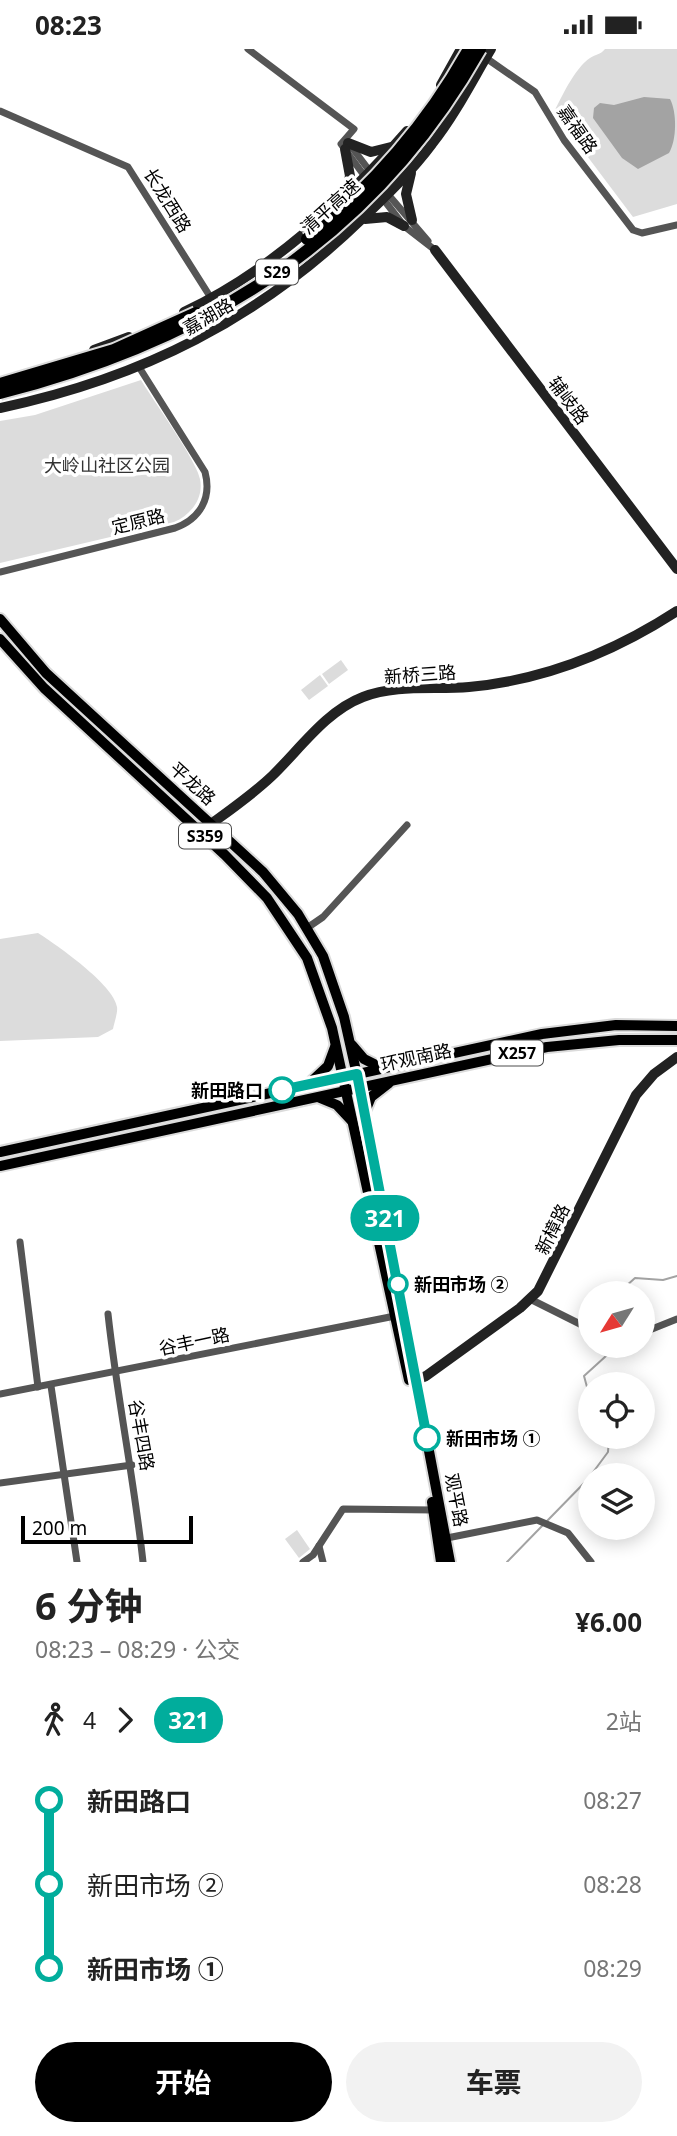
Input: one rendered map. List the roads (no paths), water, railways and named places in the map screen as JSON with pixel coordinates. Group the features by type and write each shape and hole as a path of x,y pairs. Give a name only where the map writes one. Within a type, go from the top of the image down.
{"highway":[{"name":"清平高速","path":"0,384 86,360 148,336 211,305 280,260 322,227 383,169 430,111 469,49"},
{"name":"清平高速","path":"0,393 80,371 152,344 220,309 293,261 347,216 405,158 486,52"}],"main road":[{"name":"嘉湖路","path":"0,378 107,345 211,297 281,252 343,199 395,145 437,91 461,49"},
{"name":"嘉湖路","path":"0,408 78,388 139,367 194,343 299,275 359,223 413,167 445,126 486,52"},
{"path":"343,199 350,176 345,144 372,152 395,145"},
{"path":"359,223 382,216 408,223 406,194 413,167"},
{"name":"辅岐路","path":"435,250 677,569"},
{"name":"新桥三路","path":"200,832 261,786 331,716 354,700 381,692 484,685 550,672 621,644 677,611"},
{"name":"平龙路","path":"0,619 46,673 212,823 275,885 307,928 329,970 357,1074"},
{"name":"平龙路","path":"0,639 44,688 200,832 267,898 299,942 321,991 346,1090"},
{"name":"环观南路","path":"0,1152 567,1030 616,1025 677,1026"},
{"path":"304,1085 328,1066 334,1053 335,1040"},
{"name":"环观南路","path":"0,1166 567,1044 677,1040"},
{"path":"350,1042 364,1059 382,1068"},
{"name":"新樟路","path":"416,1380 426,1376 530,1299 544,1281 636,1095 654,1074 677,1057"},
{"name":"观平路","path":"357,1074 450,1562"},
{"path":"365,1112 368,1101 377,1090 396,1079"},
{"name":"观平路","path":"346,1090 395,1316 434,1510 441,1562"},
{"path":"313,1098 337,1105 354,1126"}],"street":[{"path":"248,49 354,129 345,144 385,197 435,250"},
{"name":"嘉福路","path":"486,52 535,92 564,140 634,230 642,233 677,225"},
{"name":"长龙西路","path":"0,111 128,167 211,297"},
{"name":"定原路","path":"0,572 175,528 191,520 203,507 208,489 205,472 139,367"},
{"path":"307,928 323,917 407,825"},
{"path":"20,1242 38,1387"},
{"path":"530,1299 578,1323"},
{"name":"谷丰四路","path":"108,1314 115,1374 132,1465 143,1562"},
{"name":"谷丰一路","path":"0,1394 115,1374 395,1316"},
{"path":"655,1328 677,1319"},
{"path":"51,1386 77,1562"},
{"path":"0,1483 132,1465"},
{"path":"303,1562 319,1546 343,1509 434,1510"},
{"path":"447,1538 537,1520 568,1533 591,1562"},
{"path":"319,1546 323,1562"}],"waterway":[{"path":"632,1281 635,1278 663,1280 677,1276"},
{"path":"588,1372 604,1358"},
{"path":"600,1463 608,1449"},
{"path":"547,1521 578,1489"},
{"path":"507,1562 543,1525"}],"place":[{"name":"新田路口","path":"282,1090"},
{"name":"新田市场 ②","path":"398,1284"},
{"name":"新田市场 ①","path":"427,1438"}],"park label":[{"name":"大岭山社区公园","path":"107,465"}]}
